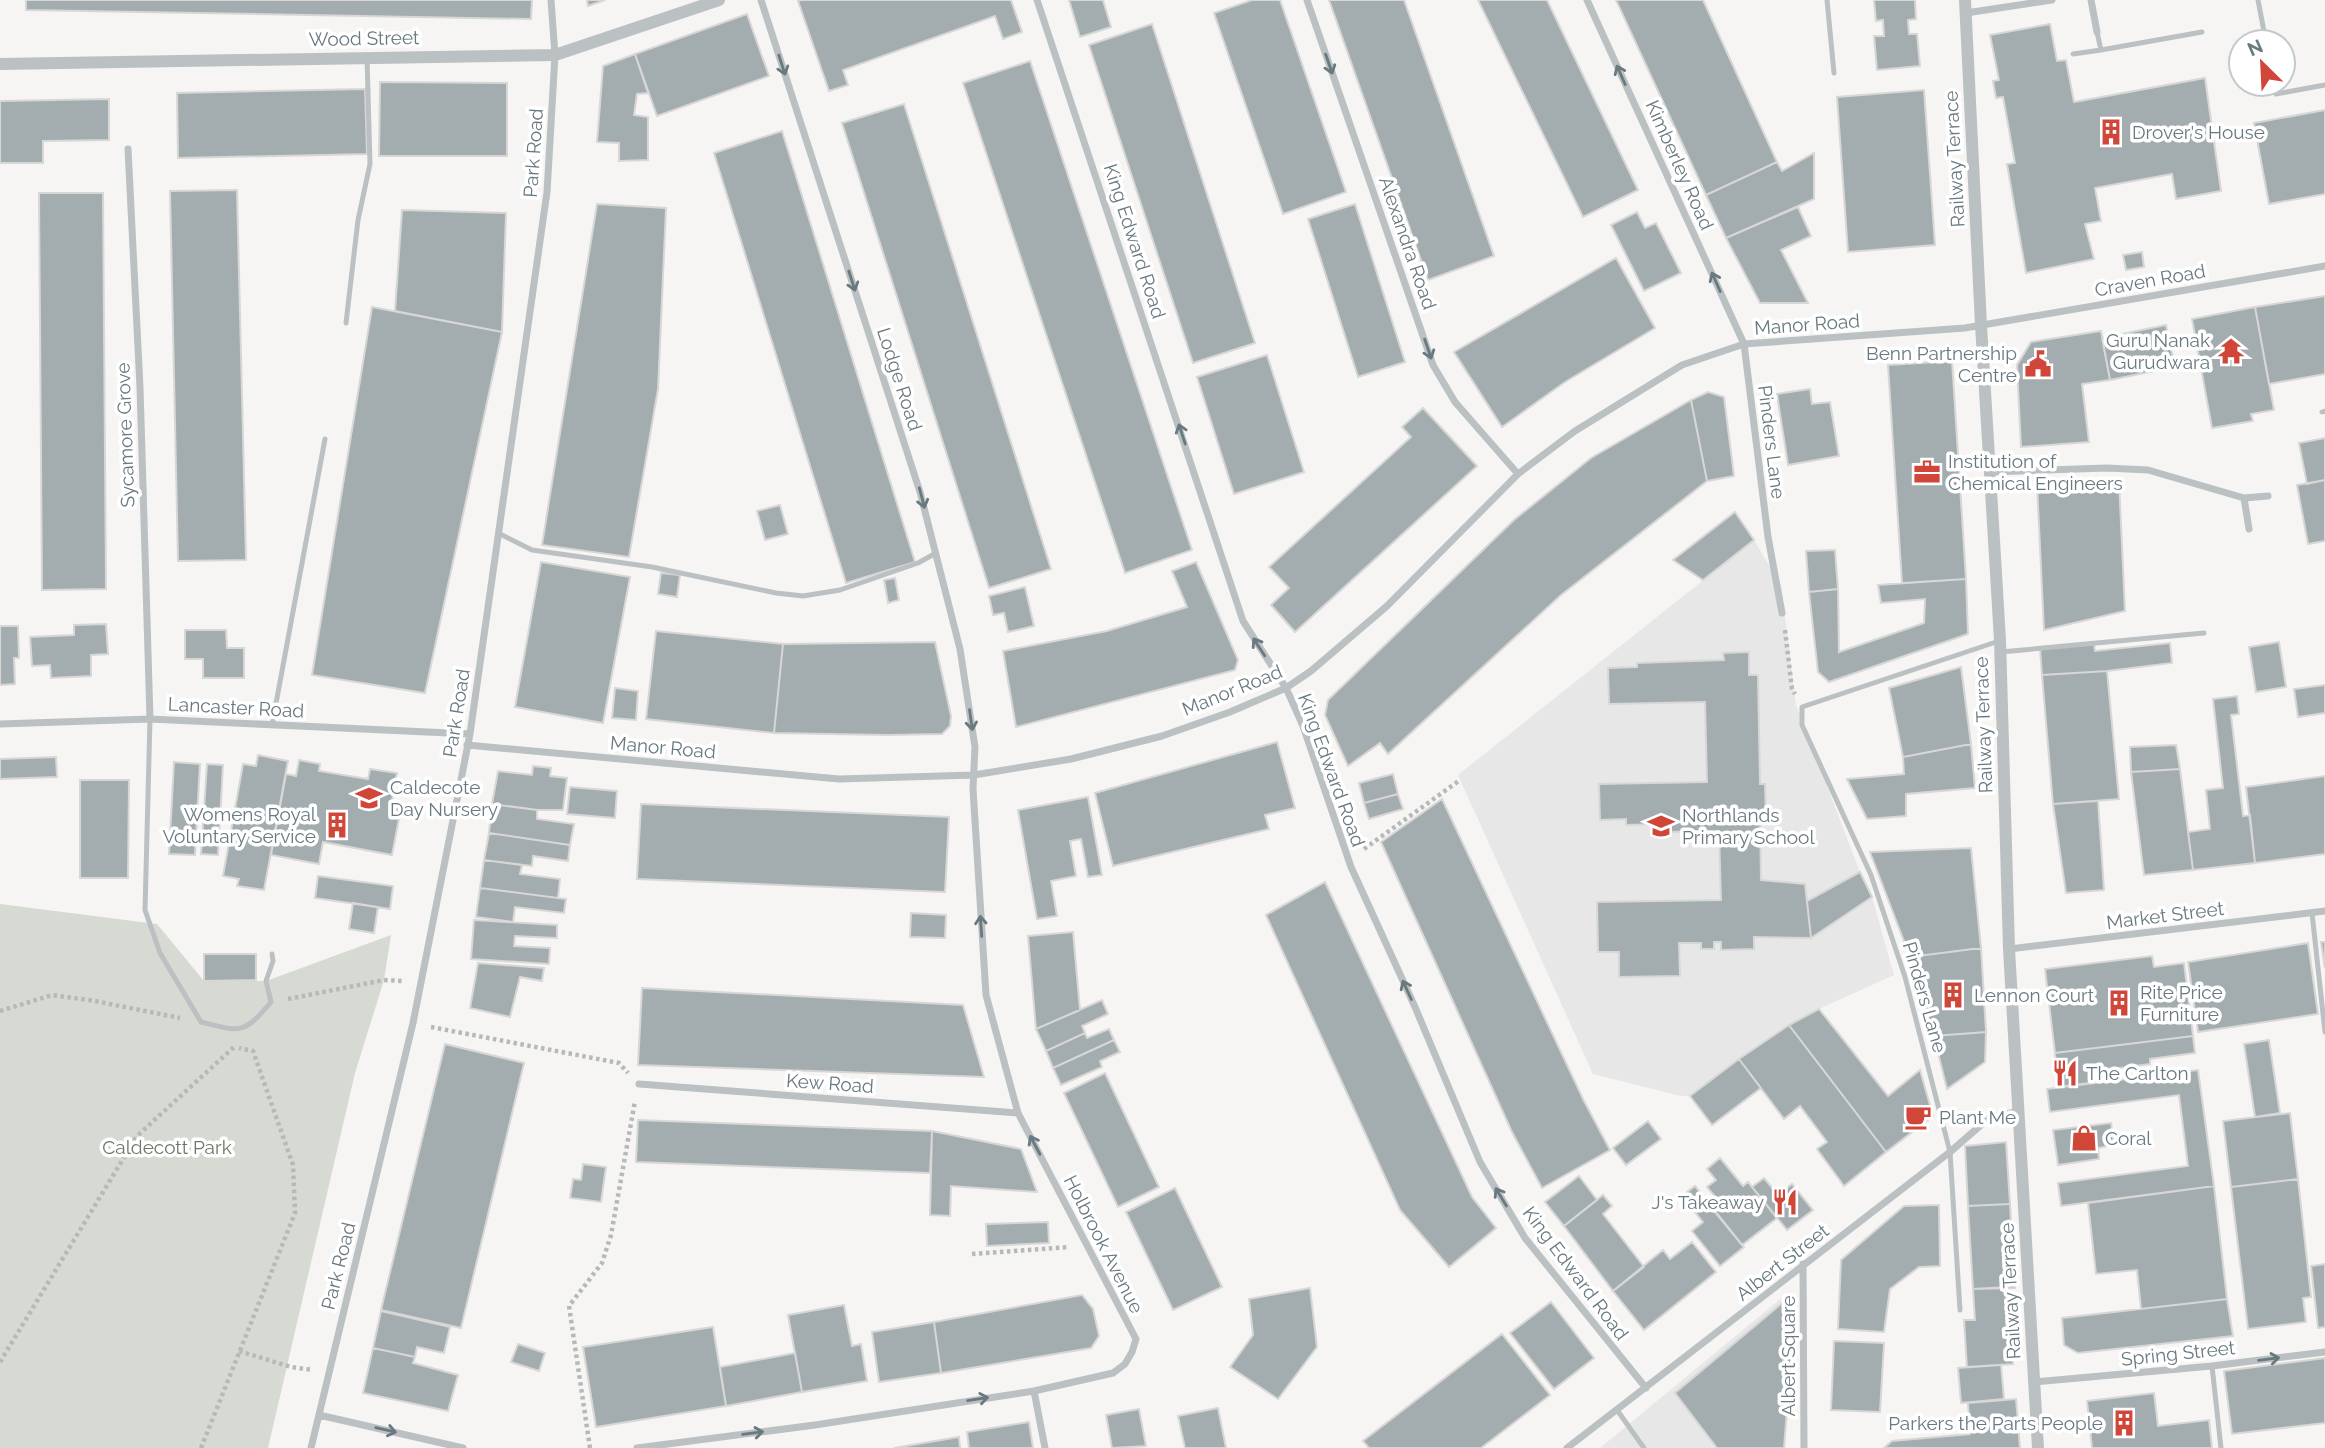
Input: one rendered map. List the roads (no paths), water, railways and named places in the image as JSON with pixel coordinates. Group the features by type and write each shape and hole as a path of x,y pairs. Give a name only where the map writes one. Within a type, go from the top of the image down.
{"street":[{"name":"Park Road","path":"311,1448 413,1023 470,734 547,192 555,55 551,0"},
{"name":"Wood Street","path":"0,64 555,55 719,0"},
{"name":"Lodge Road","path":"761,0 920,492 960,649 975,747 974,775"},
{"name":"King Edward Road","path":"1037,0 1243,621 1286,688 1303,726 1347,856 1415,1007 1480,1162 1525,1238 1646,1388"},
{"name":"Alexandra Road","path":"1307,0 1433,365 1455,402 1518,474"},
{"name":"Kimberley Road","path":"1587,0 1744,344"},
{"path":"1966,7 2052,0"},
{"path":"2091,0 2097,32"},
{"name":"Railway Terrace","path":"1966,7 1981,326 2001,646 2009,950 2038,1448"},
{"name":"Sycamore Grove","path":"128,149 140,387 150,719"},
{"name":"Craven Road","path":"1981,326 2325,266"},
{"name":"Manor Road","path":"467,745 839,779 974,775 1071,759 1161,736 1230,712 1286,688 1311,671 1387,606 1518,474 1576,431 1682,365 1744,344 1981,326"},
{"name":"Pinders Lane","path":"1744,344 1768,537 1782,613"},
{"path":"1990,472 2106,468 2148,470 2244,498 2268,496"},
{"path":"2244,498 2249,529"},
{"name":"Lancaster Road","path":"0,724 150,719 470,734"},
{"name":"Holbrook Avenue","path":"636,1448 816,1425 1034,1391 1113,1373 1125,1364 1132,1353 1136,1339 1018,1113 986,995 976,871 974,775"},
{"name":"Market Street","path":"2009,950 2325,911"},
{"name":"Kew Road","path":"639,1084 1018,1113"},
{"name":"Albert Street","path":"1567,1448 1950,1152 1989,1118 2020,1111"},
{"name":"Albert Square","path":"1803,1264 1804,1448"},
{"name":"Spring Street","path":"2034,1382 2212,1366 2325,1352"},
{"path":"1034,1391 1045,1448"},
{"path":"319,1415 463,1448"}],"lane":[{"path":"1827,0 1834,73"},
{"path":"2258,0 2263,28"},
{"path":"2097,32 2101,50"},
{"path":"2073,54 2202,32"},
{"path":"345,323 358,220 370,164 367,57"},
{"path":"2297,90 2325,85"},
{"path":"272,725 325,439"},
{"path":"498,533 532,550 652,567 776,593 803,596 840,590 918,563 936,553"},
{"path":"2001,646 2204,633"},
{"name":"Pinders Lane","path":"1959,1310 1950,1152 1905,977 1871,875 1802,725 1802,707 2001,646"},
{"path":"150,719 145,910 160,953 201,1022 234,1031 248,1026 271,1002 266,981 273,961 272,954"},
{"path":"2312,913 2325,1032"},
{"path":"2212,1366 2221,1448"},
{"path":"1617,1410 1644,1448"}],"place":[{"name":"Drover's House","path":"2111,132"},
{"name":"Guru Nanak Gurudwara","path":"2231,351"},
{"name":"Benn Partnership Centre","path":"2038,364"},
{"name":"Institution of Chemical Engineers","path":"1927,472"},
{"name":"Caldecote Day Nursery","path":"369,798"},
{"name":"Womens Royal Voluntary Service","path":"337,825"},
{"name":"Northlands Primary School","path":"1661,826"},
{"name":"Lennon Court","path":"1953,995"},
{"name":"Rite Price Furniture","path":"2119,1003"},
{"name":"The Carlton","path":"2065,1073"},
{"name":"Plant Me","path":"1918,1117"},
{"name":"Coral","path":"2084,1138"},
{"name":"J's Takeaway","path":"1785,1202"},
{"name":"Parkers the Parts People","path":"2124,1423"}],"park label":[{"name":"Caldecott Park","path":"167,1147"}]}
